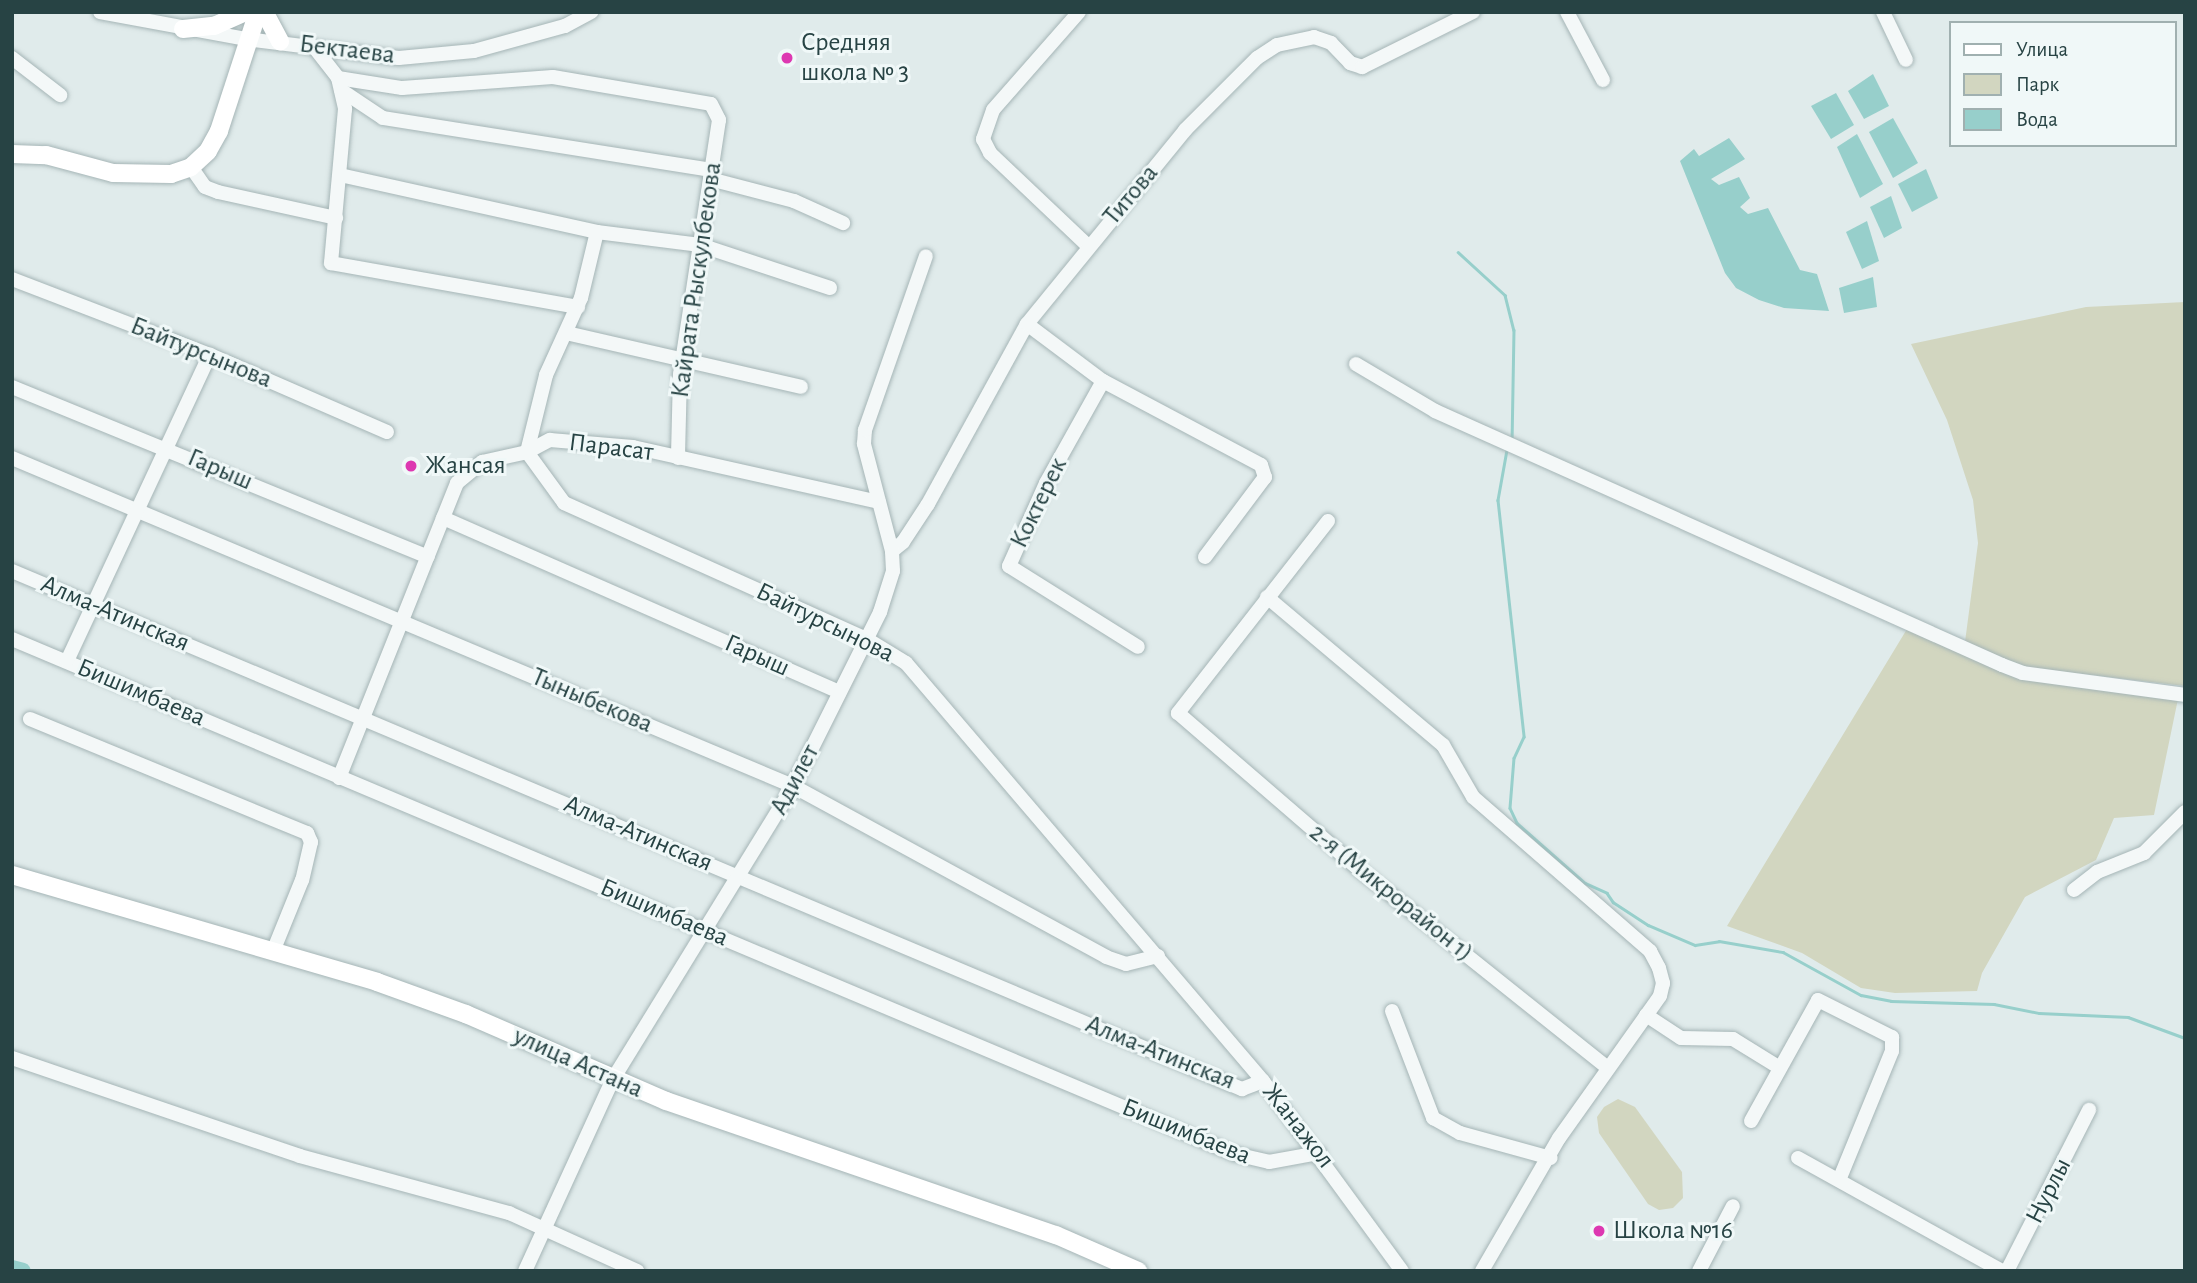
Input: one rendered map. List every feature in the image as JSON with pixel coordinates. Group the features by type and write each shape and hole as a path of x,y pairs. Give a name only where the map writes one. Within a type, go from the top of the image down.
{"main road":[{"path":"183,29 214,26 246,12"},
{"path":"12,154 46,155 124,174 171,174 191,167 219,131 246,39 264,13 280,41"},
{"name":"улица Астана","path":"12,875 274,949 466,1014 613,1079 836,1163 1056,1235 1138,1271"}],"street":[{"name":"Бектаева","path":"100,12 183,29 246,39 280,41 357,55 432,57 530,37 591,12"},
{"path":"1079,12 993,110 983,139 990,153 1088,246"},
{"name":"Титова","path":"892,551 904,542 928,504 1027,324 1185,130 1271,47 1314,37 1331,43 1350,63 1362,67 1472,12"},
{"path":"1567,12 1602,80"},
{"path":"1883,12 1906,60"},
{"path":"314,47 339,84 383,118 711,175 794,201 843,223"},
{"path":"12,58 60,95"},
{"name":"Кайрата Рыскулбекова","path":"339,84 402,88 553,78 711,104 719,120 682,359 678,458"},
{"path":"339,84 345,108 331,263 578,307"},
{"path":"191,167 205,187 218,192 336,218"},
{"path":"340,175 597,232 700,245 830,288"},
{"path":"527,452 546,375 578,307 597,232"},
{"name":"Адилет","path":"525,1271 613,1079 702,928 738,878 793,786 888,592 892,551 863,444 865,430 926,256"},
{"name":"Байтурсынова","path":"12,279 210,355 387,432"},
{"path":"1027,324 1103,381 1261,466 1265,477 1205,557"},
{"path":"566,333 801,387"},
{"path":"67,661 169,449 210,355"},
{"path":"1356,363 1435,411 2003,665 2023,673 2185,695"},
{"name":"Коктерек","path":"1103,381 1046,483 1009,566 1138,647"},
{"name":"Гарыш","path":"12,387 428,557"},
{"name":"Парасат","path":"339,778 443,518 466,471 497,457 527,452 550,440 633,447 879,502"},
{"name":"Байтурсынова","path":"527,452 564,503 865,638 906,663 1158,956"},
{"name":"Тыныбекова","path":"12,458 140,508 793,786 1106,957 1126,964 1158,956"},
{"name":"Гарыш","path":"443,518 840,692"},
{"path":"1328,521 1267,597 1443,744 1473,797 1650,951 1663,983 1646,1015 1550,1158 1482,1271"},
{"name":"Алма-Атинская","path":"12,571 1242,1089 1264,1081"},
{"name":"2-я (Микрорайон 1)","path":"1267,597 1178,713 1361,871 1608,1068"},
{"name":"Бишимбаева","path":"12,639 1253,1161 1319,1153"},
{"path":"30,719 307,833 311,842 302,880 274,949"},
{"path":"2074,890 2097,872 2144,853 2185,811"},
{"name":"Жанажол","path":"1158,956 1264,1081 1319,1153 1402,1271"},
{"path":"1751,1121 1818,1000 1892,1037 1892,1051 1839,1180"},
{"path":"1392,1010 1433,1118 1460,1133 1550,1158"},
{"path":"1646,1015 1681,1038 1733,1039 1780,1068"},
{"path":"12,1058 300,1156 509,1213 638,1271"},
{"name":"Нурлы","path":"2005,1271 2089,1110"},
{"path":"1798,1157 2005,1271"},
{"path":"1699,1271 1732,1206"}],"green space":[{"path":"2185,302 2185,686 2024,667 1965,642 1978,543 1973,500 1947,420 1911,344 2086,307"},
{"path":"1907,629 2008,675 2178,699 2154,815 2114,818 2096,860 2025,897 1982,973 1977,991 1895,993 1861,988 1802,953 1727,926"},
{"path":"1618,1099 1635,1107 1682,1172 1683,1198 1673,1208 1659,1210 1648,1204 1599,1133 1597,1117 1604,1107"}],"water":[{"path":"1873,74 1889,106 1864,119 1848,91"},
{"path":"1836,93 1854,125 1831,139 1811,106"},
{"path":"1893,118 1918,163 1893,178 1869,132"},
{"path":"1857,134 1883,184 1860,198 1837,147"},
{"path":"1729,138 1745,159 1711,179 1719,185 1739,177 1750,198 1740,207 1748,214 1768,208 1800,270 1817,274 1829,311 1784,308 1759,300 1736,288 1725,273 1680,161 1694,149 1699,156"},
{"path":"1926,169 1938,198 1912,212 1898,184"},
{"path":"1891,196 1902,228 1884,238 1870,207"},
{"path":"1867,221 1879,261 1862,269 1846,232"},
{"path":"1873,277 1877,307 1844,313 1839,288"}],"waterway":[{"path":"1458,252 1505,295 1514,330 1512,441"},
{"path":"1507,450 1498,500 1524,737 1514,758 1510,808 1517,823 1585,883 1607,893 1613,902 1648,925 1695,945 1719,941 1783,952 1861,995 1891,1001 1994,1004 2039,1013 2128,1017 2185,1038"},
{"path":"12,1268 23,1271"}],"place":[{"name":"Средняя школа № 3","path":"787,58"},
{"name":"Жансая","path":"411,466"},
{"name":"Школа №16","path":"1599,1231"}]}
